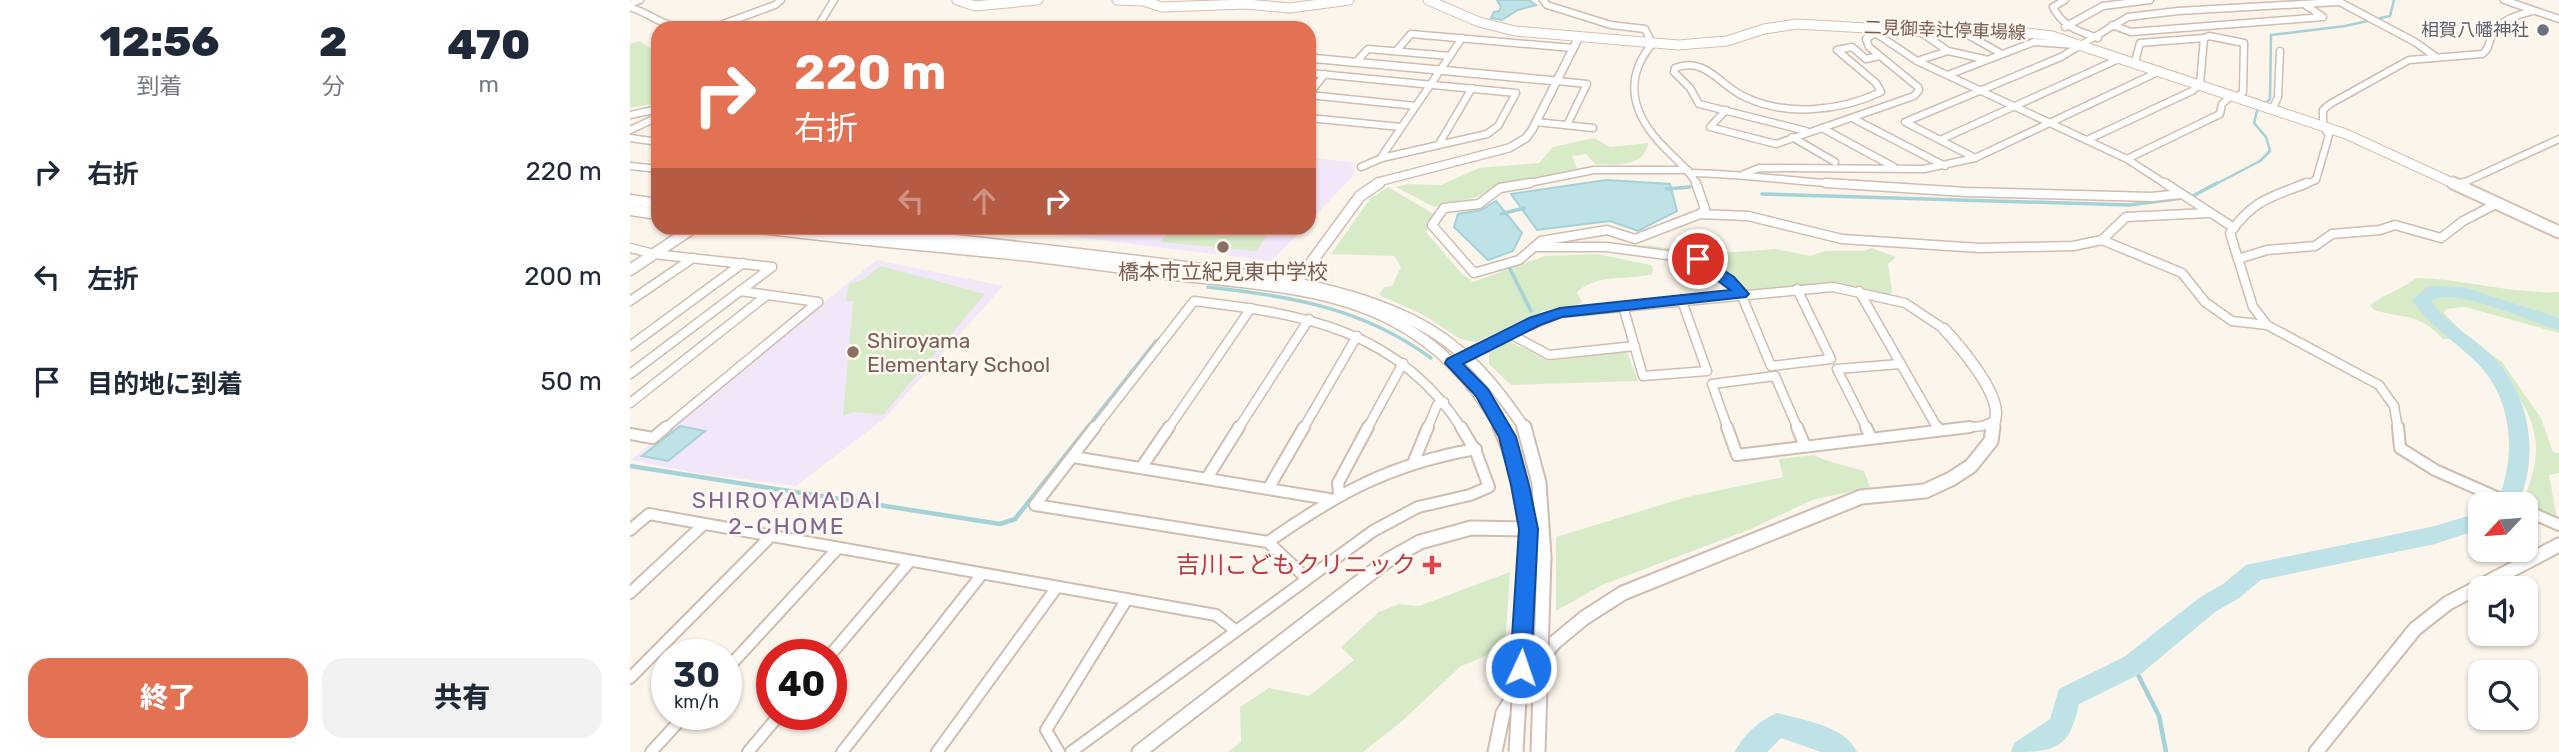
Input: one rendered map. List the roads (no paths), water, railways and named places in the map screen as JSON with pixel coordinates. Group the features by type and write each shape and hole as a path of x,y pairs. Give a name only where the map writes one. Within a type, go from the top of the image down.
{"main road":[{"path":"957,0 975,6 1038,0"},
{"path":"1117,0 1143,1 1161,7 1248,2 1290,8 1349,0"},
{"name":"二見御幸辻停車場線","path":"1429,0 1494,27 1652,44 1709,44 1764,29 1797,24 1871,31 2018,30 2085,46 2323,126 2559,232"}],"street":[{"path":"631,7 640,0"},
{"path":"731,21 775,5 781,0"},
{"path":"821,21 834,0"},
{"path":"1543,0 1547,5 1606,23 1645,29 1652,44 1638,56 1632,72 1634,97 1651,132 1689,172 1703,200 1705,209 1700,214"},
{"path":"2066,0 2053,6 2065,27 2098,38"},
{"path":"2065,27 2103,6 2150,0"},
{"path":"2257,0 2265,6"},
{"path":"2504,0 2559,19"},
{"path":"1975,158 1905,122 2085,46 2112,25 2142,15 2337,1 2382,24 2437,58"},
{"path":"2112,25 2131,32 2323,17 2304,4"},
{"path":"631,7 649,13 658,21"},
{"path":"2267,325 2253,307 2230,233 2245,212 2264,200 2316,180 2329,135 2323,126 2323,110 2400,64 2482,54 2488,50 2491,34 2506,17 2533,11"},
{"path":"1959,30 2002,54"},
{"path":"1726,110 1710,127 1776,144 1806,131 1854,119 1914,96 1919,90 1867,44 1871,31 1917,61 2127,159 2234,228"},
{"path":"1919,31 1948,51 1986,59"},
{"path":"1396,51 1410,34 1573,48"},
{"path":"2127,159 2220,114 2222,104 2243,92 2244,43 2208,36 2140,43 2135,62"},
{"path":"1294,286 1360,196 1395,176 1509,148 1526,138 1579,37"},
{"path":"1382,156 1462,38"},
{"path":"2087,140 2192,91 2200,84 2204,38"},
{"path":"1948,75 2034,41 2085,46"},
{"path":"1806,131 1699,104 1690,88 1674,72 1675,68 1688,64 1699,65 1748,99 1793,109 1814,110 1881,92 1877,83 1837,50 1852,47 1866,59 1878,56"},
{"path":"1356,62 1368,49 1450,56"},
{"path":"1917,61 1948,51"},
{"path":"2272,108 2278,97 2280,51"},
{"path":"1940,140 2121,58"},
{"path":"1316,59 1587,84 1567,125"},
{"path":"1742,174 1759,168 1897,169 1945,166 1975,158 2160,71"},
{"path":"1316,73 1516,93 1498,126 1487,134 1382,158 1362,166"},
{"path":"1316,86 1325,74"},
{"path":"1440,144 1472,89"},
{"path":"1316,96 1416,106"},
{"path":"630,114 651,113"},
{"path":"630,130 651,116"},
{"path":"1316,119 1401,127"},
{"path":"1854,119 1945,166"},
{"path":"1536,122 1593,128"},
{"path":"1822,128 1897,169"},
{"path":"1792,137 1835,162"},
{"path":"630,138 651,141"},
{"path":"2459,185 2501,163 2559,139"},
{"path":"630,166 651,168"},
{"path":"2182,195 2152,197 1954,192 1773,180 1742,174 1594,170 1500,188 1479,204 1444,208 1432,225 1474,273 1520,260 1541,240 1607,230 1635,239 1700,214 1748,216 1821,235 1867,242 1924,242 1980,248 2058,248 2102,240 2182,273 2206,302 2232,321 2267,325 2379,385 2391,395 2396,407 2400,448 2435,470 2485,492"},
{"path":"630,200 651,203"},
{"path":"2238,259 2267,250 2315,246 2332,234 2380,230 2395,225 2441,238 2463,221 2498,203"},
{"path":"630,210 651,213"},
{"path":"2102,240 2126,217 2205,211"},
{"path":"630,270 683,235"},
{"path":"817,235 1294,286 1377,314 1414,332 1452,363 1482,393 1507,437 1528,529 1516,752"},
{"path":"909,235 1030,247 1355,296 1414,321 1466,356 1495,385 1526,431 1539,483 1545,557 1538,752"},
{"path":"1536,247 1606,247 1698,259 1729,280 1741,294 1771,366 1831,359 1797,289"},
{"path":"630,248 654,254 772,267 630,374"},
{"path":"630,301 692,258"},
{"path":"630,346 743,263"},
{"path":"1452,363 1560,313 1741,294 1833,288 1858,291 1905,303 1944,329 1959,345 1991,394 1996,411 1991,441 1971,466 1951,479 1925,491 1861,497 1623,593 1584,618 1555,642 1531,669 1503,713 1495,752"},
{"path":"630,433 653,438 818,302 740,291"},
{"path":"1858,291 1938,430"},
{"path":"630,402 767,295"},
{"path":"1071,752 1305,578 1410,510 1445,499 1478,494 1489,487 1476,449 1444,402 1403,363 1357,335 1308,319 1194,301 1035,505 1269,542 1305,578"},
{"path":"1623,306 1643,376 1707,371 1682,301"},
{"path":"1141,468 1251,308"},
{"path":"1207,478 1308,319"},
{"path":"1510,334 1549,355 1635,346"},
{"path":"1268,489 1357,335"},
{"path":"1339,493 1338,483 1403,363"},
{"path":"1871,438 1837,369 1900,363"},
{"path":"1805,446 1775,376 1712,384 1737,454 1982,426 1996,421"},
{"path":"1414,461 1437,405 1444,402"},
{"path":"1269,542 1339,493 1414,461 1476,449"},
{"path":"1073,457 1329,499"},
{"path":"630,530 649,514 1216,615 1235,631"},
{"path":"2538,516 2558,524"},
{"path":"630,592 704,524"},
{"path":"1139,752 1388,561 1420,542 1471,528 1543,529"},
{"path":"630,678 771,536"},
{"path":"2316,752 2415,629 2448,603 2559,545"},
{"path":"742,653 838,548"},
{"path":"844,639 910,561"},
{"path":"842,752 982,573"},
{"path":"937,752 1057,587"},
{"path":"1059,752 1046,730 1127,599"},
{"path":"651,752 671,730"},
{"path":"748,752 767,730"}],"water":[{"path":"1497,0 1529,0 1536,5 1518,10 1502,20 1491,18 1501,7"},
{"path":"1606,180 1670,184 1677,211 1638,231 1610,221 1537,230 1511,194"},
{"path":"1496,201 1522,233 1513,251 1488,260 1454,227 1458,214 1481,210"},
{"path":"680,426 705,431 668,461 642,456"}],"waterway":[{"path":"2214,185 2260,161 2270,151 2266,137 2254,123 2257,111 2270,99 2271,35 2345,26 2390,16 2394,0"},
{"path":"2191,197 2217,183"},
{"path":"1667,189 1690,187"},
{"path":"1762,194 2129,205 2183,198"},
{"path":"1501,214 1524,208"},
{"path":"1509,267 1531,311"},
{"path":"1208,287 1268,295 1325,307 1378,327 1431,358"},
{"path":"2512,492 2519,470 2520,451 2518,431 2508,394 2488,363 2435,318 2421,300 2433,291 2457,291 2559,324"},
{"path":"1086,429 1156,341"},
{"path":"630,466 1000,524 1015,519 1088,427"},
{"path":"2024,752 2061,726 2068,697 2133,665 2207,605 2231,591 2254,572 2435,535 2468,524"},
{"path":"2133,665 2159,716 2166,752"},
{"path":"1748,752 1777,725 1826,740 1844,752"}],"place":[{"name":"相賀八幡神社","path":"2543,30"},
{"name":"橋本市立紀見東中学校","path":"1223,247"},
{"name":"Shiroyama Elementary School","path":"853,352"},
{"name":"吉川こどもクリニック","path":"1432,565"}],"district":[{"name":"SHIROYAMADAI 2-CHOME","path":"787,513"}]}
